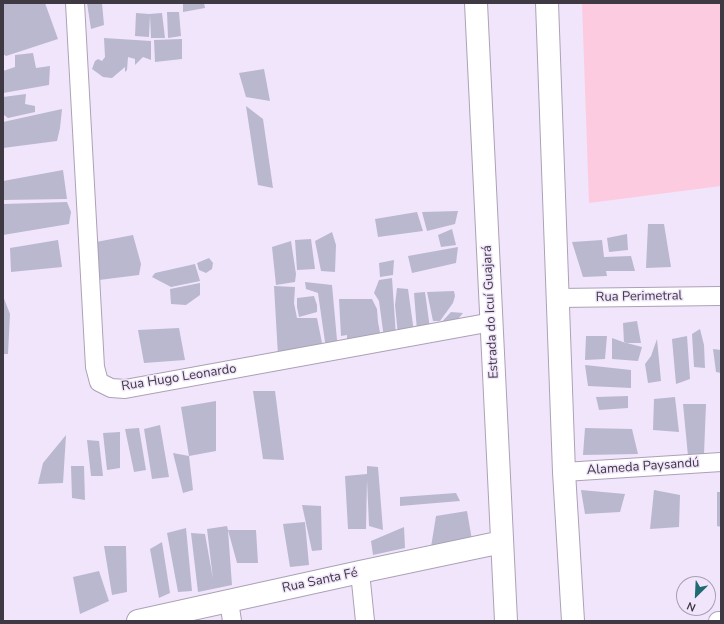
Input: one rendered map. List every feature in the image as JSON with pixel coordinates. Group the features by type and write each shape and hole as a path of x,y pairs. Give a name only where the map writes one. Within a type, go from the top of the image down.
{"main road":[{"name":"Estrada do Icuí Guajará","path":"476,3 506,621"},
{"path":"547,3 564,472 573,621"},
{"name":"Rua Santa Fé","path":"138,621 231,611 360,572 502,542"}],"street":[{"name":"Rua Hugo Leonardo","path":"75,3 95,368 99,382 111,388 125,389 492,322"},
{"name":"Rua Perimetral","path":"558,298 721,296"},
{"name":"Alameda Paysandú","path":"564,472 721,462"},
{"path":"360,572 364,621"}],"shaded area":[{"path":"582,3 721,3 721,186 589,203"}],"building":[{"path":"3,3 45,3 58,39 6,56 3,54"},
{"path":"87,3 102,3 104,25 91,29"},
{"path":"183,3 204,3 205,8 183,12"},
{"path":"167,12 179,12 181,36 168,38"},
{"path":"136,13 162,13 165,38 151,38 150,15 149,37 135,36"},
{"path":"104,38 151,41 151,60 143,57 135,65 135,59 128,57 127,70 125,72 125,67 112,78 103,77 92,69 95,61 98,59 102,61 105,57"},
{"path":"182,39 182,59 155,62 154,40"},
{"path":"33,53 36,68 50,66 49,85 3,93 3,71 15,67 15,55"},
{"path":"264,69 270,101 246,97 239,73"},
{"path":"26,94 25,104 35,106 35,112 8,118 4,115 3,97"},
{"path":"246,106 263,119 273,188 258,185"},
{"path":"62,109 57,141 3,148 3,122"},
{"path":"63,170 67,199 3,200 3,181"},
{"path":"67,202 71,212 69,224 3,235 3,204"},
{"path":"458,211 455,224 427,231 422,212"},
{"path":"417,212 423,231 378,237 375,219"},
{"path":"648,224 664,224 671,267 646,268"},
{"path":"452,229 456,245 441,247 438,235"},
{"path":"332,232 336,245 335,272 321,271 315,241"},
{"path":"627,234 628,250 609,252 607,238"},
{"path":"133,235 141,264 139,275 99,280 96,242"},
{"path":"311,239 315,269 297,270 295,240"},
{"path":"58,240 62,267 11,272 10,248"},
{"path":"602,240 604,257 631,256 635,271 606,271 607,276 583,277 572,242"},
{"path":"291,241 296,274 295,282 276,285 272,247"},
{"path":"458,247 456,263 412,273 408,256"},
{"path":"209,258 213,263 212,269 206,273 199,270 197,263"},
{"path":"394,260 393,275 380,277 379,263"},
{"path":"195,264 200,281 171,287 152,277 155,273"},
{"path":"392,278 396,336 384,338 379,301 374,293 379,280"},
{"path":"305,282 332,285 337,340 343,342 331,346 325,342 318,293 306,289"},
{"path":"200,283 200,295 186,305 171,304 170,289"},
{"path":"274,286 295,287 294,303 297,318 317,318 323,348 278,356"},
{"path":"397,288 408,289 414,332 398,335 395,305"},
{"path":"454,291 455,296 453,303 440,321 433,321 427,292"},
{"path":"425,292 430,329 417,331 414,293"},
{"path":"3,296 10,314 8,354 3,354"},
{"path":"314,296 317,305 317,312 299,317 297,298"},
{"path":"339,299 372,299 377,309 381,338 347,342 347,335 341,336"},
{"path":"451,312 463,313 453,325 436,328"},
{"path":"637,321 641,343 624,343 623,323"},
{"path":"179,328 185,360 144,363 138,330"},
{"path":"700,329 704,345 705,368 694,367 692,334"},
{"path":"586,336 607,336 605,359 585,360"},
{"path":"687,336 690,379 676,384 672,339"},
{"path":"612,338 642,347 638,361 612,359"},
{"path":"657,339 661,381 648,383 645,364 651,356"},
{"path":"713,349 721,350 721,373 716,372"},
{"path":"585,365 631,370 631,388 588,386"},
{"path":"253,391 275,391 284,460 263,459"},
{"path":"628,396 628,408 599,410 596,397"},
{"path":"675,397 679,432 653,430 654,399"},
{"path":"216,401 216,451 189,456 181,407"},
{"path":"683,404 706,404 704,454 688,456"},
{"path":"160,425 169,477 152,479 144,429"},
{"path":"139,428 146,470 134,472 125,429"},
{"path":"585,428 632,429 638,454 583,455"},
{"path":"120,432 120,468 107,470 103,433"},
{"path":"66,435 63,483 38,484 43,463"},
{"path":"87,440 99,441 103,476 91,476"},
{"path":"173,453 189,456 193,490 183,493"},
{"path":"71,466 84,466 85,500 72,498"},
{"path":"367,466 378,467 383,530 369,526 367,480 366,529 348,529 345,476 367,474"},
{"path":"581,490 625,494 620,512 585,514"},
{"path":"654,490 680,495 679,527 650,529"},
{"path":"717,492 721,492 721,527 717,526"},
{"path":"456,493 460,501 400,506 400,497"},
{"path":"302,505 321,506 322,550 312,551"},
{"path":"467,511 472,540 431,547 436,516"},
{"path":"305,522 309,565 290,567 283,524"},
{"path":"227,526 232,585 198,592 191,533 205,534 213,579 207,529"},
{"path":"404,527 405,548 373,555 371,541"},
{"path":"186,528 192,591 178,592 167,533"},
{"path":"228,530 256,530 258,563 237,563"},
{"path":"162,542 170,593 159,598 150,549"},
{"path":"104,546 126,546 127,592 112,595"},
{"path":"99,571 109,601 80,614 73,577"}]}
